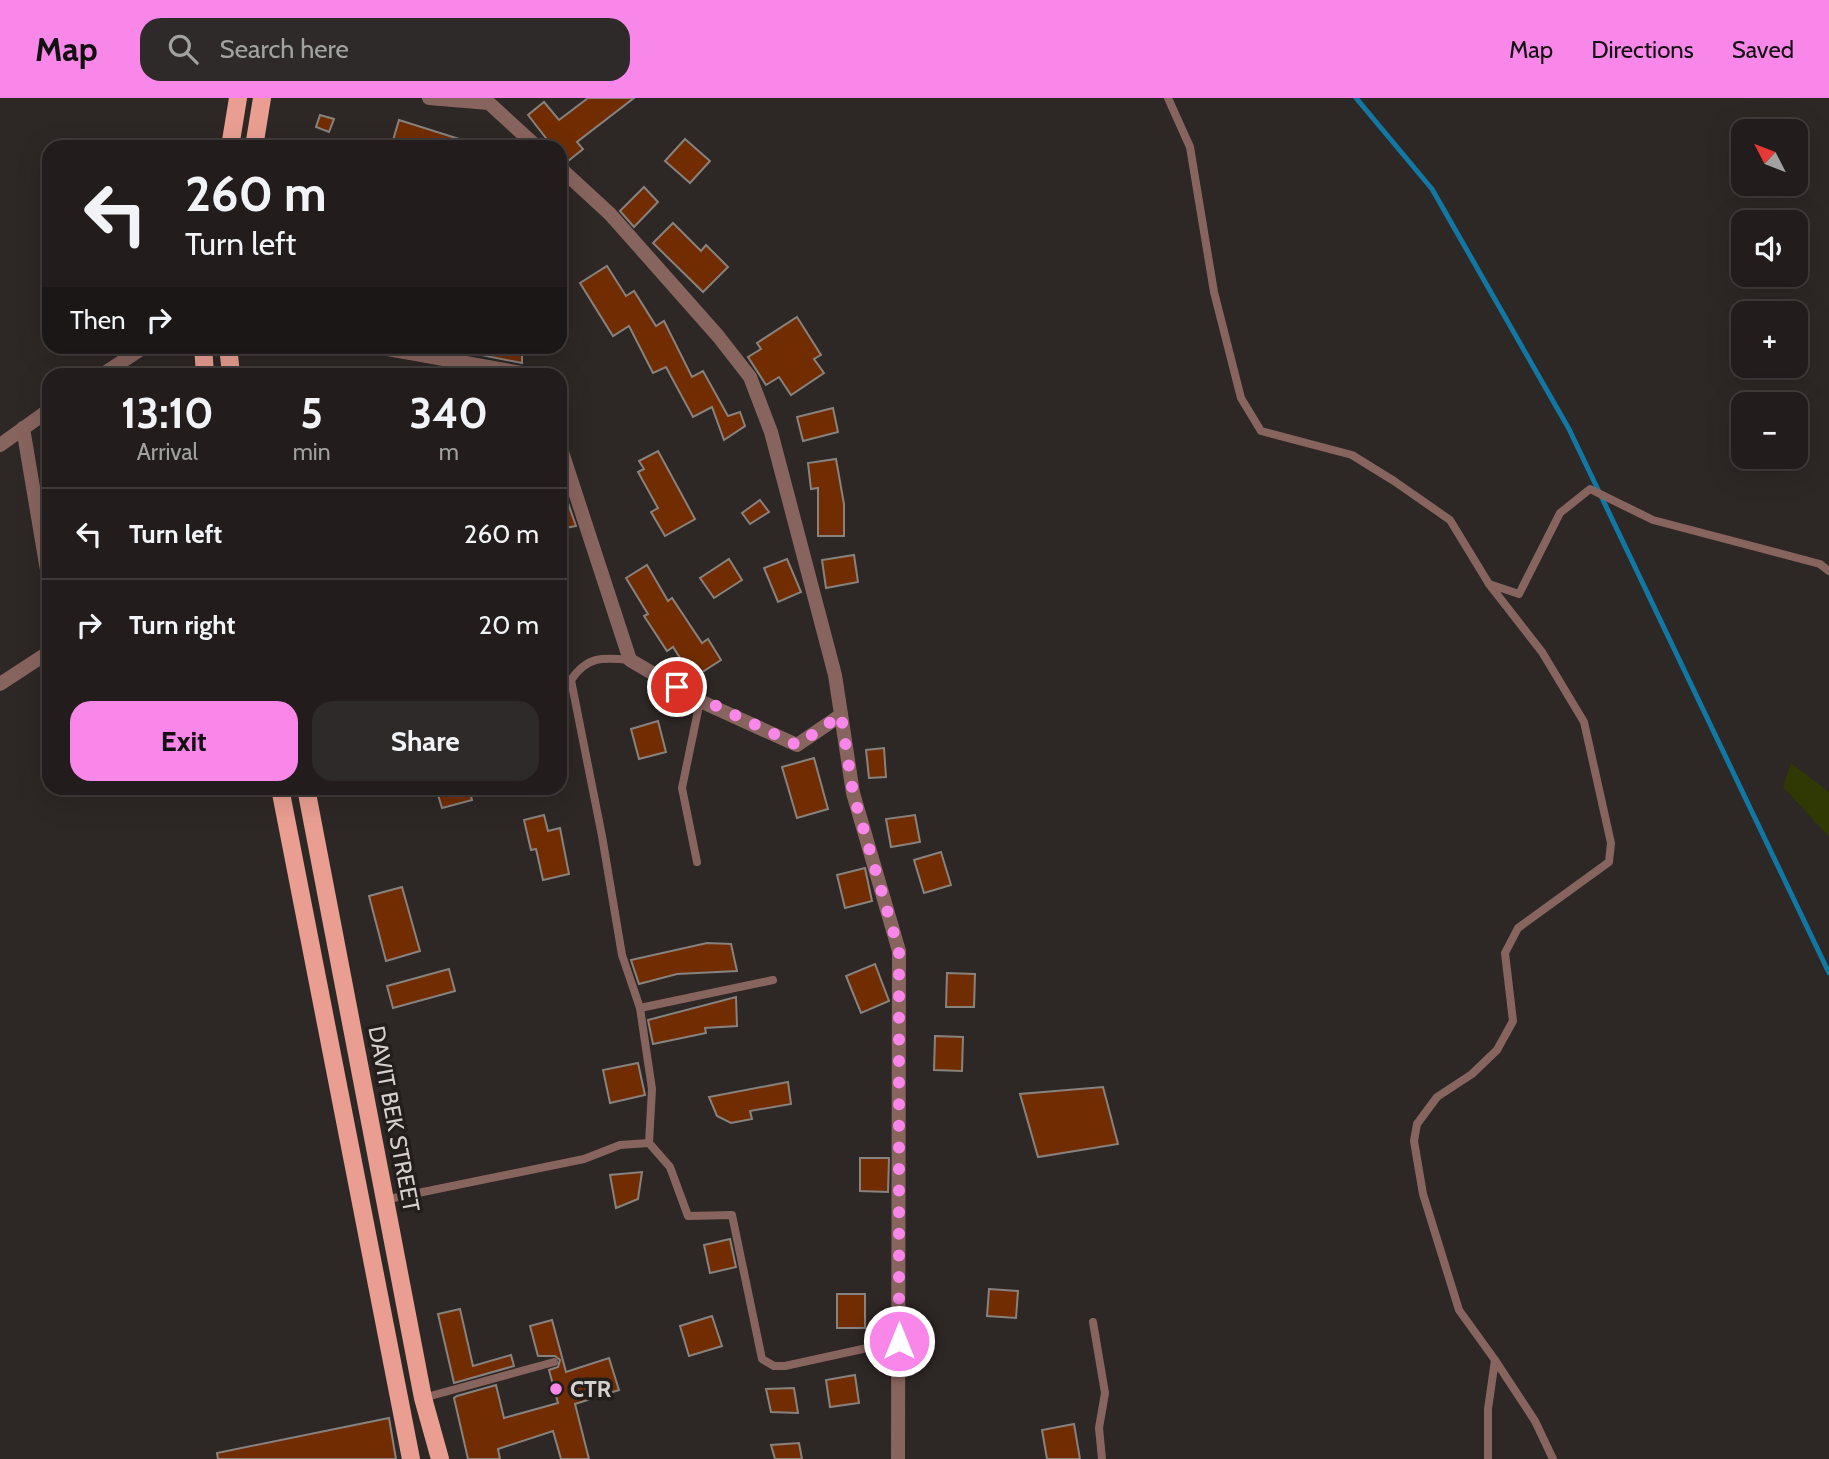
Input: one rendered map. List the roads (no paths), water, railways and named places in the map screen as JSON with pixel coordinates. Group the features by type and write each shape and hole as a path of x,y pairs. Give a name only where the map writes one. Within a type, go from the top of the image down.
{"main road":[{"path":"231,140 238,98"},
{"path":"255,140 262,98"},
{"name":"DAVIT BEK STREET","path":"281,795 411,1459"},
{"name":"DAVIT BEK STREET","path":"307,795 384,1200 426,1406 440,1459"},
{"path":"332,1045 354,1042"},
{"path":"404,1422 407,1412 426,1406"}],"street":[{"path":"429,98 489,100 530,140"},
{"path":"567,174 611,215 718,336 750,377 771,432 835,675 853,793 899,951 898,1459"},
{"path":"112,368 134,354"},
{"path":"416,354 494,368"},
{"path":"0,445 42,415"},
{"path":"23,428 42,541"},
{"path":"567,467 630,660 700,701 797,745 841,715"},
{"path":"0,684 42,657"}],"lane":[{"path":"1168,98 1190,146 1214,292 1241,398 1261,431 1352,456 1450,520 1489,584 1542,652 1584,722 1611,843 1609,862 1518,928 1505,953 1513,1021 1497,1050 1472,1074 1437,1097 1417,1124 1414,1141 1423,1194 1460,1310 1535,1421 1553,1459"},
{"path":"1489,584 1519,594 1560,513 1590,489 1654,520 1820,564 1829,570"},
{"path":"630,660 598,657 579,667 571,680 622,955 640,1008 652,1090 649,1143 670,1167 688,1216 732,1215 762,1359 774,1366 785,1366 899,1341"},
{"path":"697,862 682,788 700,701"},
{"path":"640,1008 773,980"},
{"path":"384,1200 584,1158 620,1145 649,1143"},
{"path":"1093,1322 1105,1393 1099,1428 1102,1459"},
{"path":"1488,1459 1488,1409 1495,1360"},
{"path":"426,1406 554,1362"}],"waterway":[{"path":"1356,98 1432,189 1569,429 1829,973"}],"place":[{"name":"CTR","path":"556,1389"}]}
